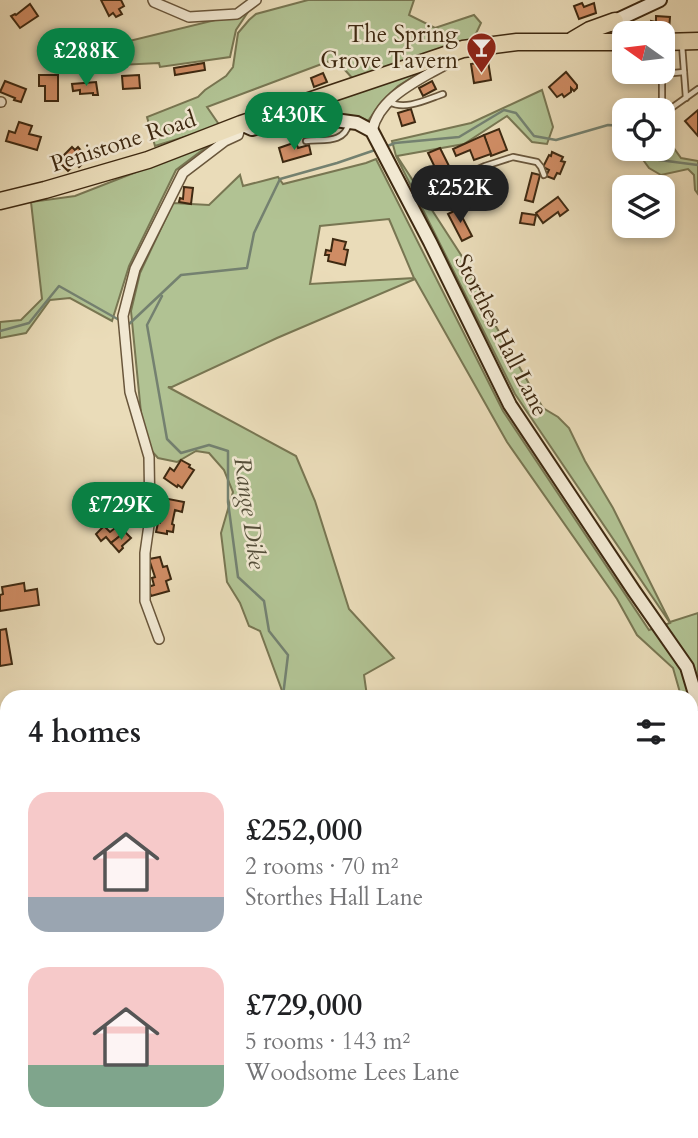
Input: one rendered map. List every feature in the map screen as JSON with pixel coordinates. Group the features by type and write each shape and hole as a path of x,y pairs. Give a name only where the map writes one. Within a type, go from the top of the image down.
{"highway":[{"path":"570,41 615,20"},
{"name":"Penistone Road","path":"0,201 148,160 241,124 458,51 517,42 612,41"}],"street":[{"path":"153,0 189,17 237,14 256,0"},
{"path":"606,41 610,25 615,20 660,0"},
{"path":"374,134 377,117 389,102 404,88 452,61 458,51"},
{"path":"159,639 145,601 145,553 150,518 149,457 130,393 124,333 123,316 135,269 183,173 225,141 238,135 241,124 252,129 304,116 349,122 367,127 374,134"},
{"name":"Storthes Hall Lane","path":"374,134 510,405 634,591 692,665 696,690"}],"lane":[{"path":"686,98 684,72 690,41"},
{"path":"684,72 663,74 662,104 670,109 698,89"},
{"path":"389,102 396,106 407,105 443,94"},
{"path":"306,141 339,138 346,133 349,122"},
{"path":"408,201 485,166 513,157 537,162 544,175"}],"green space":[{"path":"308,0 414,0 409,15 435,28 474,15 481,23 472,42 354,80 335,59 207,107 220,126 155,146 147,117 198,97 226,76 233,67 238,33 256,14"},
{"path":"248,12 236,30 230,57 160,67 159,63 78,67 76,54"},
{"path":"429,67 398,86 368,121 304,111"},
{"path":"542,90 553,127 547,144 532,142 507,116 464,144 397,156 463,258 494,323 543,408 569,428 670,622 698,613 698,690 679,690 673,668 637,635 617,599 507,442 415,279 168,387 296,456 315,501 349,609 394,658 364,675 366,690 282,690 260,631 249,626 240,603 227,582 221,533 233,492 224,470 209,453 196,451 177,462 158,458 149,448 142,423 131,311 140,273 173,203 209,205 240,175 243,186 278,177 283,184 376,159 503,411 649,630 670,623 515,394 396,156 392,141 471,123","holes":["389,219 414,278 310,284 320,226"]},
{"path":"213,142 176,170 129,266 112,321 70,298 50,300 26,333 0,338 0,322 21,320 42,299 31,202 75,196"},
{"path":"675,150 681,158 698,161 698,194 695,190 694,175 688,169 661,175 649,168 644,161 675,161"}],"building":[{"path":"101,0 121,0 124,6 119,9 122,14 116,17 113,13 109,16"},
{"path":"582,3 584,7 594,3 596,13 579,19 574,6"},
{"path":"30,4 38,16 20,28 11,16"},
{"path":"656,16 670,17 670,21 656,21"},
{"name":"The Spring Grove Tavern","path":"488,61 491,80 474,83 471,64"},
{"path":"204,63 205,70 175,75 174,68"},
{"path":"566,72 577,88 574,91 571,88 571,92 564,97 562,94 557,97 549,87"},
{"path":"323,73 327,82 314,87 311,78"},
{"path":"39,75 58,75 58,101 45,101 45,86 39,86"},
{"path":"139,75 140,88 123,89 122,76"},
{"path":"5,81 26,89 21,102 0,92"},
{"path":"432,81 436,89 423,96 419,88"},
{"path":"96,82 98,95 73,91 72,84"},
{"path":"411,109 415,122 402,126 398,113"},
{"path":"698,110 698,136 685,121"},
{"path":"19,122 32,126 29,134 41,137 37,150 6,141 9,131 15,133"},
{"path":"311,125 311,135 297,135 297,126"},
{"path":"499,129 507,150 491,156 484,135"},
{"path":"484,135 491,154 474,160 470,150 456,156 453,149"},
{"path":"296,142 298,148 309,145 311,154 283,162 279,148"},
{"path":"72,147 75,150 78,147 83,153 80,155 84,162 79,167 76,164 68,171 56,159"},
{"path":"440,148 453,174 441,180 428,153"},
{"path":"552,152 563,157 561,161 565,162 560,174 557,173 554,179 546,176 549,170 543,167"},
{"path":"532,173 540,175 533,202 525,200"},
{"path":"184,187 193,188 191,204 179,202 180,198 183,199"},
{"path":"558,197 568,210 560,216 558,212 543,223 536,213"},
{"path":"458,209 472,236 462,241 448,214"},
{"path":"522,213 536,215 534,225 520,223"},
{"path":"333,239 346,242 344,249 348,250 345,265 328,261 329,255 325,255 326,250 331,251"},
{"path":"181,460 194,470 182,488 164,478 170,468 174,471"},
{"path":"163,498 184,502 182,512 175,510 173,532 167,531 167,534 156,532 163,510"},
{"path":"119,525 125,532 111,543 106,537 101,541 96,534 104,526 110,532"},
{"path":"125,532 131,538 119,552 111,543"},
{"path":"160,557 163,567 167,566 171,579 166,581 169,591 151,596 148,587 154,585 152,578 155,577 149,559"},
{"path":"24,583 25,591 37,589 39,605 0,611 2,587"},
{"path":"6,629 12,664 0,666 0,630"}],"waterway":[{"path":"385,147 395,143 459,137 504,110 516,113 534,136 556,140 612,125"},
{"path":"127,325 181,275 247,268 254,233 280,179 378,149"},
{"path":"667,161 698,165"},
{"path":"0,331 29,323 59,286 121,321"},
{"name":"Range Dike","path":"162,296 147,325 167,439 181,453 209,445 228,451 228,502 238,577 264,601 269,631 288,655 284,690"}],"place":[{"name":"The Spring Grove Tavern","path":"481,74"}]}
